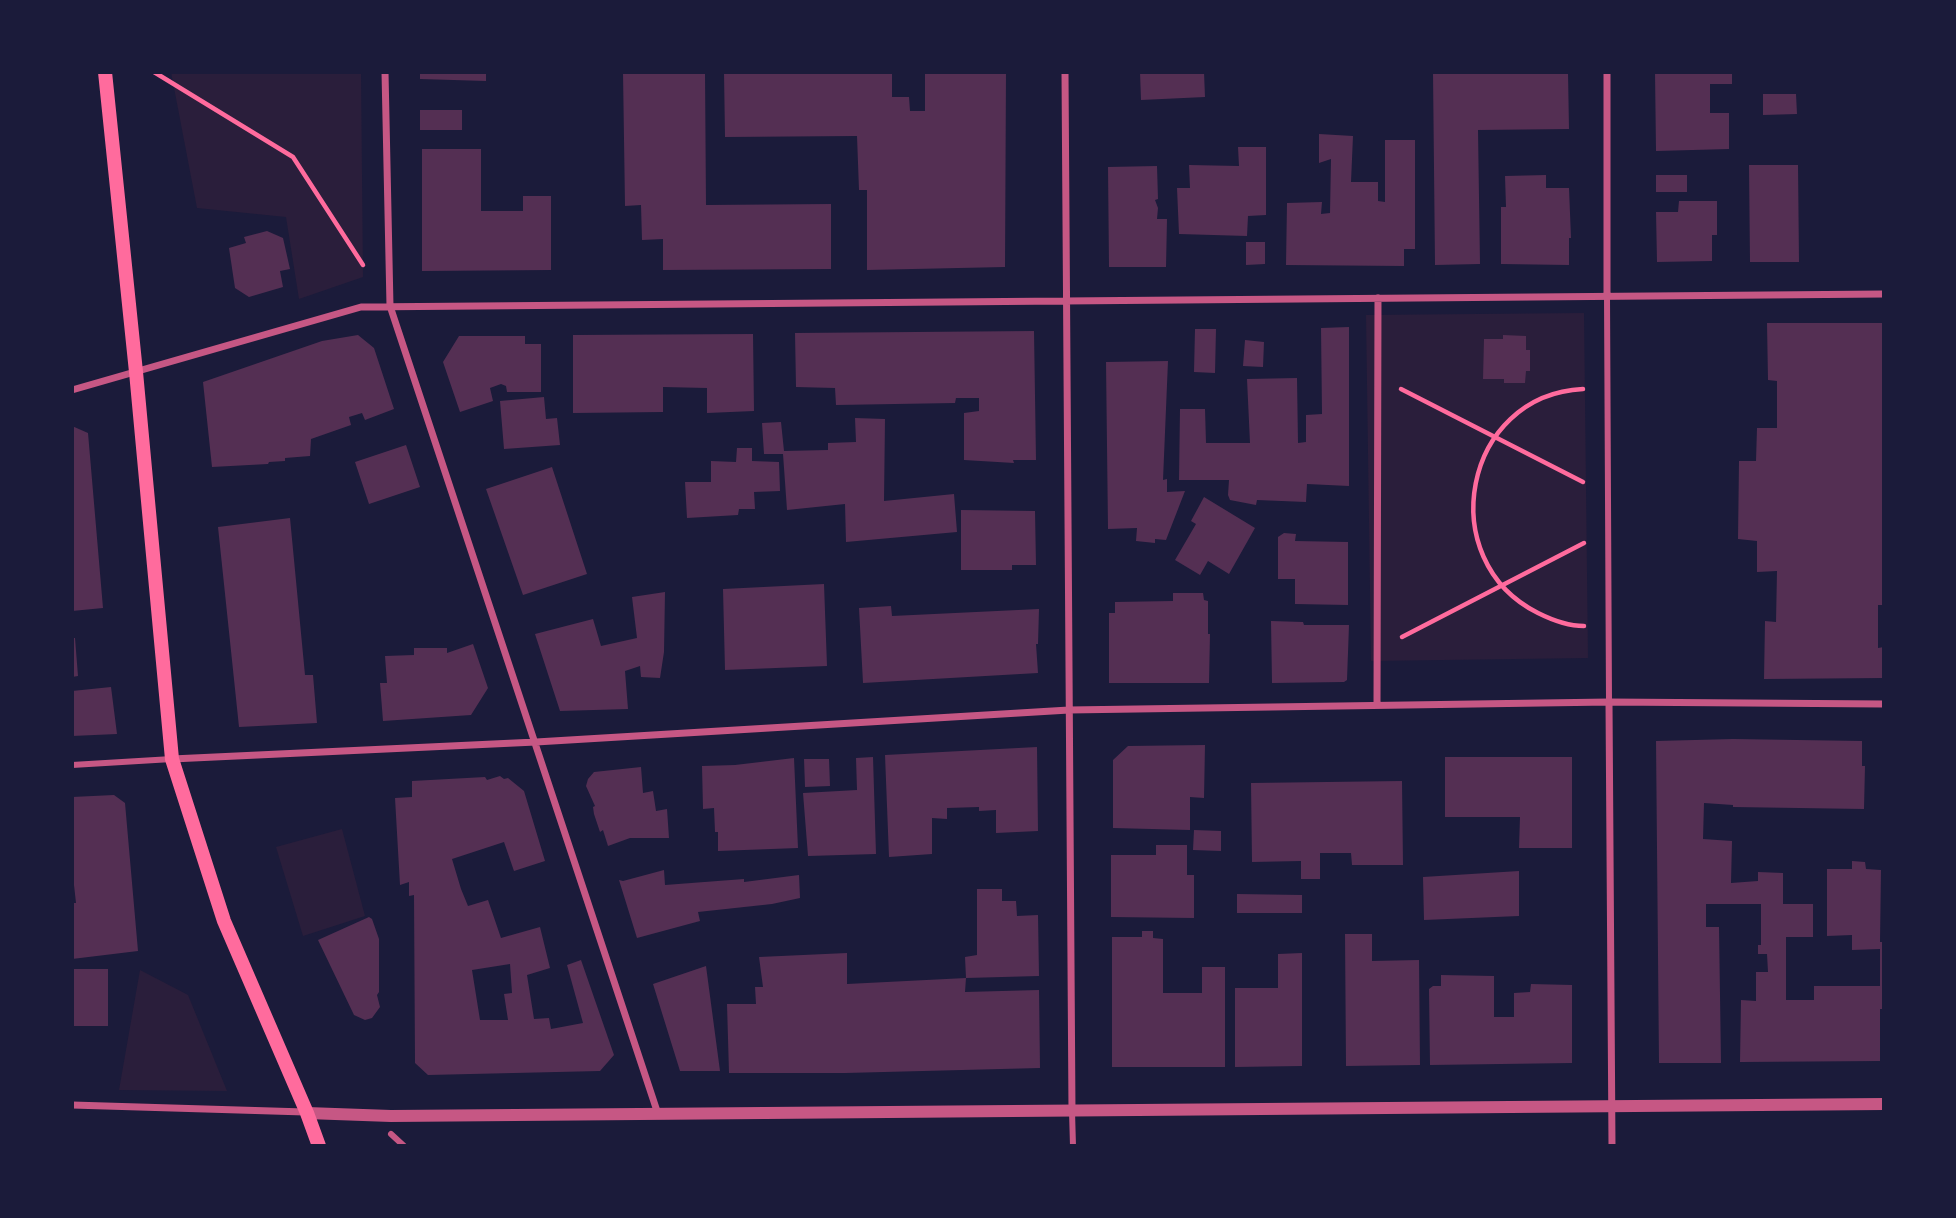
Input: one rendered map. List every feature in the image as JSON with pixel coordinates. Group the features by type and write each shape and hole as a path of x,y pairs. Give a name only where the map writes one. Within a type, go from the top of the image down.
{"main road":[{"path":"105,72 172,759 224,921 307,1112 319,1146"}],"street":[{"path":"385,72 390,306 658,1114"},
{"path":"1065,72 1073,1146"},
{"path":"1607,72 1612,1146"},
{"path":"72,390 361,307 1884,294"},
{"path":"1377,705 1378,298"},
{"path":"72,765 536,742 1069,709 1609,702 1884,704"},
{"path":"72,1105 391,1116 1884,1104"},
{"path":"391,1133 404,1146"}],"path":[{"path":"154,72 293,157 390,306"},
{"path":"1377,377 1609,495"},
{"path":"1609,388 1570,390 1541,399 1515,415 1494,437 1481,460 1473,486 1472,513 1476,540 1486,564 1502,586 1524,606 1550,619 1578,626 1609,626"},
{"path":"1377,650 1609,530"}],"shaded area":[{"path":"171,72 361,72 363,277 299,299 286,217 197,208"},
{"path":"1584,313 1588,658 1371,661 1366,315"},
{"path":"342,829 365,916 303,936 276,847"},
{"path":"140,970 188,995 227,1091 119,1090"}],"building":[{"path":"420,72 486,72 486,81 420,79"},
{"path":"623,72 705,72 706,205 831,204 831,269 663,270 663,239 642,240 641,205 625,206"},
{"path":"724,72 892,72 892,97 909,97 910,111 925,111 925,72 1006,72 1005,267 867,270 867,190 859,190 857,136 725,137"},
{"path":"1140,72 1204,72 1205,97 1141,100"},
{"path":"1433,72 1568,72 1569,129 1478,130 1480,264 1435,265"},
{"path":"1655,72 1732,72 1732,84 1710,84 1710,113 1729,113 1729,149 1656,151"},
{"path":"1763,94 1796,94 1797,114 1763,115"},
{"path":"420,110 462,110 462,130 420,130"},
{"path":"1319,134 1353,136 1351,182 1378,182 1378,201 1385,202 1385,140 1415,140 1415,249 1404,249 1404,266 1286,265 1287,203 1322,202 1321,214 1330,213 1331,159 1319,163"},
{"path":"1238,147 1266,147 1266,215 1248,216 1247,236 1179,234 1177,188 1190,188 1189,165 1239,166"},
{"path":"422,149 481,149 481,211 523,211 523,196 551,196 551,270 422,271"},
{"path":"1749,165 1798,165 1799,262 1750,262"},
{"path":"1157,166 1157,219 1167,219 1166,267 1109,267 1108,167"},
{"path":"1546,175 1546,188 1569,188 1569,265 1501,264 1501,207 1506,207 1505,176"},
{"path":"1656,175 1687,175 1687,192 1656,192"},
{"path":"1679,201 1717,201 1717,235 1712,235 1712,261 1657,262 1656,212 1678,212"},
{"path":"267,231 283,238 290,269 280,271 283,287 249,297 235,288 229,248 246,243 244,237"},
{"path":"1246,242 1265,242 1265,264 1246,265"},
{"path":"1767,323 1884,323 1884,605 1878,605 1878,648 1884,647 1884,678 1764,679 1765,621 1776,622 1777,571 1757,572 1757,541 1738,539 1739,461 1756,461 1757,428 1777,428 1777,381 1768,380"},
{"path":"1349,327 1349,486 1307,484 1306,502 1257,500 1256,505 1230,500 1229,480 1179,480 1180,409 1205,409 1206,443 1250,443 1247,379 1297,378 1298,443 1306,442 1306,415 1322,414 1321,328"},
{"path":"1195,329 1216,329 1215,373 1194,372"},
{"path":"1034,331 1036,460 1013,460 1014,463 964,460 964,413 979,411 979,398 956,398 955,403 836,405 835,388 796,387 795,333"},
{"path":"753,334 754,411 707,413 707,388 663,387 663,412 573,413 573,335"},
{"path":"358,335 374,348 394,409 365,420 362,413 349,417 351,425 311,439 310,456 285,458 285,461 268,464 212,467 203,382 322,341"},
{"path":"1503,335 1526,336 1526,350 1530,350 1530,371 1526,371 1525,383 1483,379 1484,339 1503,339"},
{"path":"459,336 525,336 525,344 541,344 541,392 507,392 506,386 501,384 490,388 493,401 460,412 443,362"},
{"path":"1245,340 1264,342 1263,367 1243,366"},
{"path":"1168,361 1163,480 1167,479 1167,492 1185,491 1166,540 1155,539 1155,543 1136,541 1137,528 1108,529 1106,362"},
{"path":"544,397 546,419 557,418 560,445 504,449 500,401"},
{"path":"855,418 885,419 884,501 954,494 957,532 846,542 845,504 787,510 783,454 764,454 762,423 781,422 784,451 828,450 828,443 856,442"},
{"path":"72,426 88,433 103,608 72,611"},
{"path":"406,445 420,487 369,504 355,462"},
{"path":"737,448 752,448 752,461 779,462 780,491 754,492 755,509 739,509 738,515 687,518 685,482 711,482 711,461 736,462"},
{"path":"552,467 587,574 523,595 486,489"},
{"path":"1204,497 1255,528 1229,574 1208,561 1200,575 1175,560 1196,524 1191,521"},
{"path":"961,510 1035,511 1036,565 1012,565 1012,570 961,570"},
{"path":"290,518 305,675 313,675 317,723 239,727 218,527"},
{"path":"1284,533 1296,534 1295,541 1348,542 1348,605 1295,604 1295,579 1278,579 1278,537"},
{"path":"824,584 827,666 725,670 723,589"},
{"path":"665,592 664,652 660,678 641,677 640,666 625,671 628,709 560,711 535,634 593,619 601,646 637,638 632,597"},
{"path":"1173,593 1203,593 1204,600 1208,601 1209,683 1109,683 1109,613 1115,613 1115,602 1173,601"},
{"path":"891,606 892,616 1039,609 1036,644 1038,673 863,683 859,608"},
{"path":"1271,621 1303,622 1304,625 1349,625 1347,680 1272,683"},
{"path":"72,638 75,638 78,676 72,677"},
{"path":"473,644 488,688 471,715 383,721 380,683 387,683 385,656 414,655 414,648 447,648 447,653"},
{"path":"111,687 117,734 72,736 72,691"},
{"path":"1656,741 1862,741 1862,766 1865,766 1864,809 1733,807 1704,803 1703,839 1732,841 1731,883 1758,881 1758,872 1783,873 1783,904 1813,904 1813,937 1786,937 1786,1000 1814,1000 1814,986 1880,986 1880,949 1852,950 1852,935 1827,936 1827,869 1852,869 1852,861 1865,862 1866,869 1881,870 1880,942 1884,942 1884,1009 1880,1009 1880,1061 1740,1062 1741,1000 1756,1001 1756,972 1768,972 1767,954 1758,954 1758,945 1761,945 1761,904 1706,904 1706,927 1719,927 1721,1063 1659,1063"},
{"path":"1205,745 1204,798 1190,797 1190,830 1113,828 1113,760 1128,746"},
{"path":"1037,747 1038,831 996,833 996,810 979,811 979,807 947,808 947,819 932,818 932,854 889,857 885,755"},
{"path":"873,757 876,854 808,856 803,793 857,790 856,758"},
{"path":"1445,757 1572,757 1572,848 1519,848 1520,817 1445,817"},
{"path":"794,758 798,848 718,851 714,808 703,809 702,766"},
{"path":"804,759 829,759 830,786 805,787"},
{"path":"641,767 643,793 653,791 656,811 667,809 669,838 630,838 608,846 594,814 595,806 586,786 588,779 594,772"},
{"path":"500,776 508,778 524,791 545,861 514,871 504,842 452,859 461,889 468,906 488,900 501,938 540,927 550,968 527,975 534,1019 549,1018 551,1029 583,1023 567,965 581,960 614,1055 600,1071 428,1075 415,1063 414,895 409,896 409,882 400,885 395,798 412,797 412,781 485,777 487,780","holes":["510,964 512,993 504,994 508,1020 480,1020 472,970"]},
{"path":"1402,781 1403,865 1352,865 1351,853 1320,853 1320,879 1301,879 1301,861 1252,862 1251,783"},
{"path":"114,795 125,803 138,951 72,959 72,903 76,903 72,867 72,797"},
{"path":"1194,830 1221,831 1221,851 1193,850"},
{"path":"1156,845 1187,845 1187,875 1194,875 1194,918 1111,917 1111,855 1156,855"},
{"path":"664,870 665,885 744,879 744,882 799,875 800,898 772,904 698,912 700,921 637,938 619,880"},
{"path":"1519,871 1519,916 1424,920 1423,877"},
{"path":"977,889 1002,889 1002,901 1016,901 1017,916 1038,915 1039,976 966,978 965,957 977,955"},
{"path":"1237,894 1302,895 1302,913 1237,913"},
{"path":"369,917 379,939 377,995 380,1007 372,1018 365,1020 354,1015 318,940"},
{"path":"1142,931 1153,931 1153,938 1163,939 1163,993 1202,993 1202,967 1225,967 1225,1067 1112,1067 1112,937 1142,937"},
{"path":"1345,934 1372,934 1372,961 1419,960 1420,1065 1346,1066"},
{"path":"847,953 847,984 966,978 965,992 1039,990 1040,1068 729,1073 727,1004 756,1004 755,987 763,987 759,957"},
{"path":"1302,953 1302,1066 1235,1067 1235,988 1278,988 1278,954"},
{"path":"706,966 720,1071 680,1071 653,984"},
{"path":"72,969 108,969 108,1026 72,1026"},
{"path":"1441,975 1494,976 1494,1017 1514,1017 1514,993 1530,992 1531,984 1572,985 1572,1063 1430,1065 1429,989 1441,986"}]}
